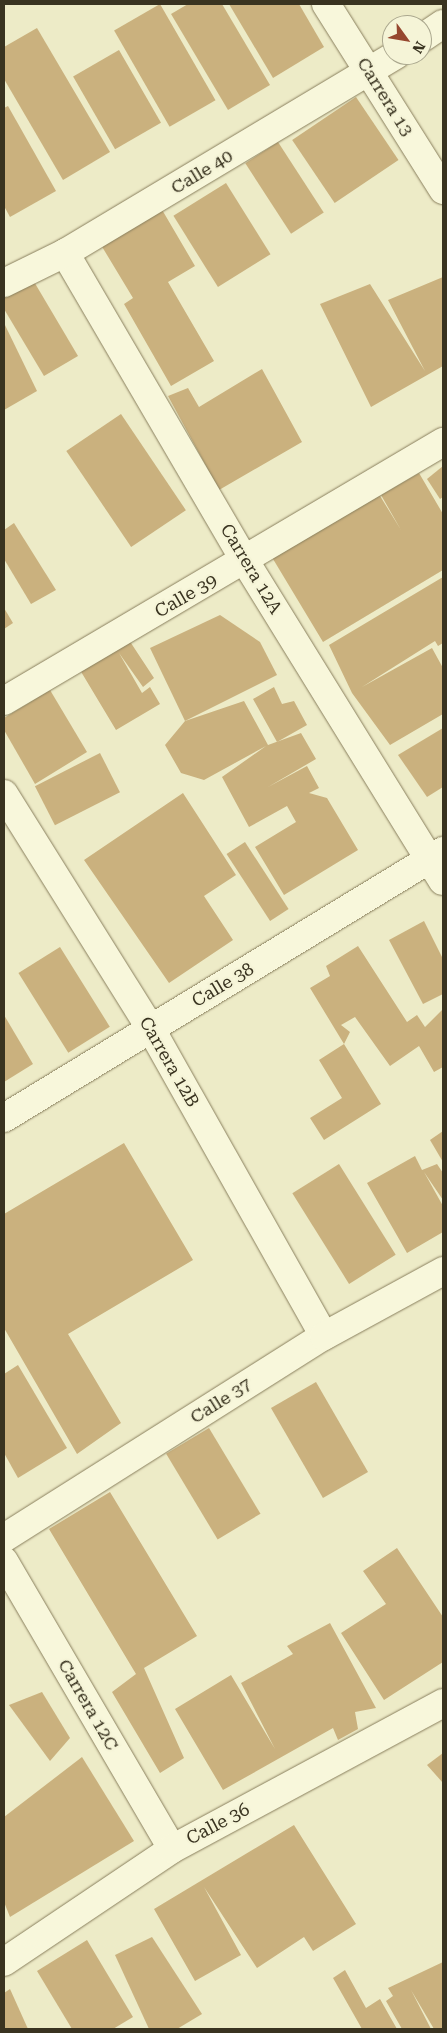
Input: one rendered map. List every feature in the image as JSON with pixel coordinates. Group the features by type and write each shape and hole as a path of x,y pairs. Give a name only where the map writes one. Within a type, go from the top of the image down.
{"street":[{"name":"Carrera 13","path":"326,4 443,190"},
{"path":"432,31 443,24"},
{"name":"Calle 40","path":"4,283 65,253 382,65"},
{"name":"Carrera 12A","path":"65,253 245,562 439,864"},
{"name":"Calle 39","path":"4,701 245,562 443,442"},
{"name":"Carrera 12B","path":"4,794 151,1029 324,1336"},
{"name":"Calle 38","path":"4,1118 151,1029 439,864"},
{"name":"Calle 37","path":"4,1538 324,1336 443,1272"},
{"name":"Carrera 12C","path":"4,1561 172,1849"},
{"name":"Calle 36","path":"4,1962 172,1849 443,1703"}],"building":[{"path":"160,4 216,100 170,127 114,30"},
{"path":"188,4 222,4 270,85 228,110 171,14"},
{"path":"229,4 299,4 324,47 273,78"},
{"path":"37,28 110,152 63,180 4,79 4,47"},
{"path":"119,50 161,123 115,149 73,77"},
{"path":"356,97 398,160 335,203 292,140"},
{"path":"8,106 56,191 10,217 4,206 4,108"},
{"path":"278,142 324,212 291,234 245,163"},
{"path":"226,183 271,254 218,287 173,216"},
{"path":"161,208 195,266 168,282 214,361 171,386 124,304 133,298 101,245"},
{"path":"443,277 443,366 371,407 320,304 370,284 425,371 388,300"},
{"path":"33,280 78,356 44,376 4,309 4,297"},
{"path":"4,323 37,391 4,410"},
{"path":"262,369 302,442 219,490 168,396 188,388 199,407"},
{"path":"121,414 186,510 131,547 66,451"},
{"path":"443,466 443,497 440,499 427,479"},
{"path":"419,473 443,514 443,570 323,642 270,554 377,491 401,530 381,495"},
{"path":"14,523 56,590 31,604 4,559 4,530"},
{"path":"443,577 443,643 438,646 435,641 362,687 432,648 443,668 443,714 390,745 352,693 329,645"},
{"path":"4,608 13,623 4,629"},
{"path":"220,615 260,642 277,675 185,721 150,648"},
{"path":"129,640 154,678 143,687 119,653 142,693 150,687 160,704 116,730 80,670"},
{"path":"274,687 282,704 294,701 307,725 277,742 253,699"},
{"path":"50,690 87,752 35,784 4,730 4,718"},
{"path":"244,701 268,745 301,733 316,759 268,787 307,766 319,788 309,793 327,798 358,850 284,895 255,847 296,822 287,806 249,827 222,777 266,746 204,780 181,773 165,745 185,721"},
{"path":"443,728 443,787 427,797 398,755"},
{"path":"100,753 120,792 55,825 35,786"},
{"path":"183,793 236,875 204,896 233,940 169,983 84,860"},
{"path":"245,842 289,909 270,921 227,854"},
{"path":"424,921 443,959 443,994 423,1004 389,940"},
{"path":"358,946 407,1022 417,1015 425,1027 443,1009 443,1067 434,1072 419,1046 390,1066 355,1017 341,1025 350,1032 344,1044 310,988 330,976 326,966"},
{"path":"60,947 110,1027 68,1053 18,973"},
{"path":"4,1015 33,1064 4,1082"},
{"path":"344,1044 381,1104 324,1140 310,1118 342,1098 319,1060"},
{"path":"443,1131 443,1162 430,1140"},
{"path":"124,1143 193,1260 68,1334 121,1423 77,1454 4,1328 4,1214"},
{"path":"415,1156 422,1170 437,1164 443,1173 443,1200 424,1172 443,1206 443,1232 407,1253 367,1183"},
{"path":"339,1164 396,1255 349,1284 292,1193"},
{"path":"18,1365 67,1448 18,1478 4,1453 4,1374"},
{"path":"316,1382 368,1472 323,1498 271,1408"},
{"path":"209,1428 261,1514 218,1539 166,1454"},
{"path":"110,1492 197,1636 144,1668 184,1758 160,1773 112,1692 136,1674 49,1529"},
{"path":"397,1548 443,1617 443,1662 384,1700 341,1633 386,1604 363,1571"},
{"path":"330,1623 376,1708 355,1712 358,1729 338,1740 333,1728 223,1790 175,1709 231,1675 275,1749 241,1683 293,1654 287,1646"},
{"path":"42,1692 70,1738 50,1761 9,1705"},
{"path":"443,1753 443,1783 427,1765"},
{"path":"82,1757 134,1841 10,1917 4,1902 4,1817"},
{"path":"294,1825 356,1924 313,1951 304,1937 257,1968 204,1887 241,1955 195,1981 154,1909"},
{"path":"152,1937 202,2014 177,2029 149,2029 115,1955"},
{"path":"87,1940 133,2017 113,2029 72,2029 37,1971"},
{"path":"443,1962 443,2029 434,2029 411,1990 431,2029 402,2029 386,2001 393,1996 388,1988"},
{"path":"345,1970 366,2008 380,1999 397,2029 362,2029 333,1978"},
{"path":"10,1989 28,2029 4,2029 4,1993"}]}
